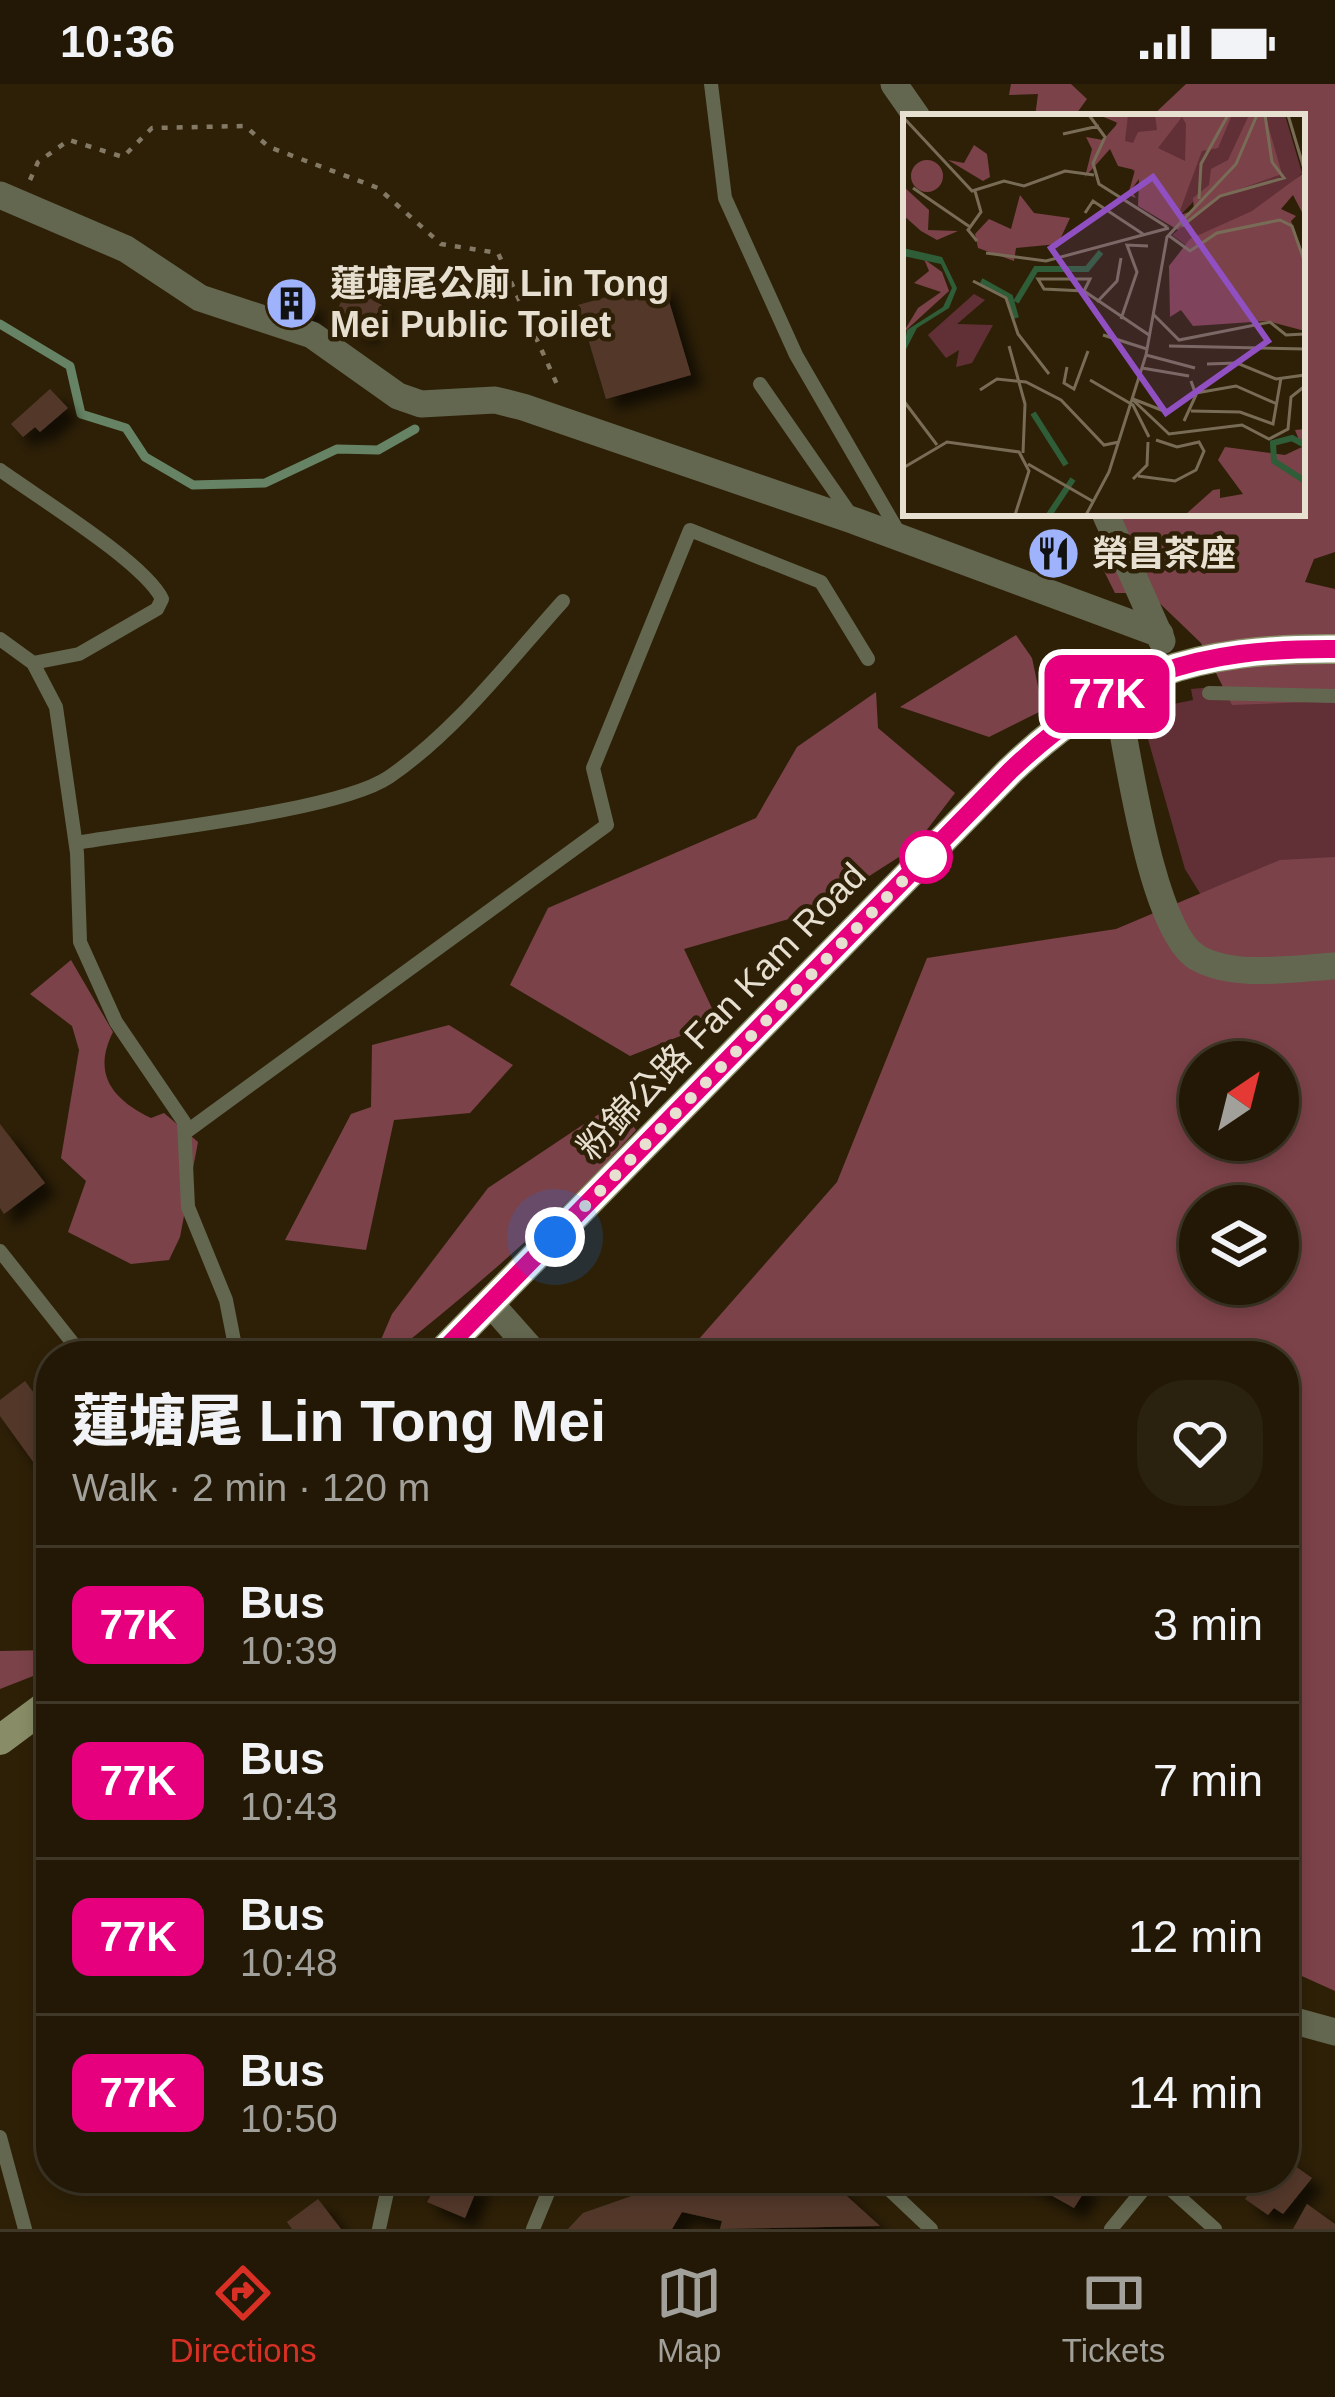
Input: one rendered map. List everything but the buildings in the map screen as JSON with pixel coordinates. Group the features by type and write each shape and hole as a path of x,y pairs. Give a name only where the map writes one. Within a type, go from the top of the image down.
{"main road":[{"name":"粉錦公路 Fan Kam Road","path":"453,1341 1010,771 1071,717 1114,690 1169,666 1228,653 1335,649"},
{"path":"0,1740 36,1713"}],"street":[{"path":"894,84 915,114"},
{"path":"9,200 126,249 200,298 312,335 398,396 422,404 495,400 855,521 1160,634"},
{"path":"1106,516 1160,634 1169,666"},
{"path":"1114,690 1160,898 1175,937 1192,955 1214,965 1335,966"},
{"path":"490,1303 524,1341"},
{"path":"1299,2022 1335,2032"}],"lane":[{"path":"711,84 725,198 796,355 902,539"},
{"path":"760,384 855,521"},
{"path":"0,470 119,557 156,587 162,599 157,609 79,654 33,663"},
{"path":"186,1132 608,825 593,768 690,530 821,582 868,659"},
{"path":"76,844 331,798 385,779 430,743 563,601"},
{"path":"0,639 33,663 56,707 76,844 80,942 116,1022 186,1132 188,1207 226,1300 234,1341"},
{"path":"1209,693 1335,696"},
{"path":"0,1251 71,1341"},
{"path":"0,2137 25,2229"},
{"path":"379,2229 387,2193"},
{"path":"533,2229 548,2193"},
{"path":"893,2193 931,2229"},
{"path":"1111,2229 1143,2193"},
{"path":"1173,2193 1214,2229"}],"path":[{"path":"9,200 38,162 68,140 123,157 152,128 244,126 269,147 378,188 441,244 498,253 577,429"}],"shaded area":[{"path":"1011,84 1071,84 1087,99 1076,114 1035,114 1038,94 1009,95"},
{"path":"1186,84 1335,84 1335,552 1314,559 1305,582 1335,589 1335,701 1232,705 1201,643 1149,593 1115,593 1096,555 1102,516 1305,516 1305,114 1154,114"},
{"path":"1016,635 1032,658 1043,710 989,737 900,707"},
{"path":"1335,676 1335,905 1214,916 1185,869 1140,711 1193,700 1191,689"},
{"path":"876,692 878,728 955,793 913,848 813,912 684,949 718,1021 630,1056 510,985 548,908 756,818 797,747"},
{"path":"1335,857 1335,1991 1299,1975 1299,1341 697,1341 837,1182 927,958 1116,929 1280,860"},
{"path":"71,960 113,1032 105,1060 116,1094 151,1118 164,1113 198,1142 180,1237 169,1260 131,1264 68,1232 86,1181 61,1158 79,1050 72,1026 30,994"},
{"path":"449,1025 513,1065 470,1113 394,1120 366,1250 285,1240 351,1114 371,1107 372,1045"},
{"path":"617,1102 636,1130 549,1220 455,1303 408,1341 380,1341 392,1314 488,1188"},
{"path":"36,1650 36,1675 0,1689 0,1651"}],"waterway":[{"path":"0,324 70,366 81,414 126,428 145,457 193,485 265,483 337,449 378,450 415,429"}],"bus line":[{"name":"77K","path":"453,1341 1010,771 1071,717 1114,690 1188,660 1252,651 1335,649"}],"place":[{"name":"蓮塘尾公廁 Lin Tong Mei Public Toilet","path":"291,304"},
{"name":"榮昌茶座","path":"1053,553"}],"route":[{"path":"555,1237 926,857"}]}
